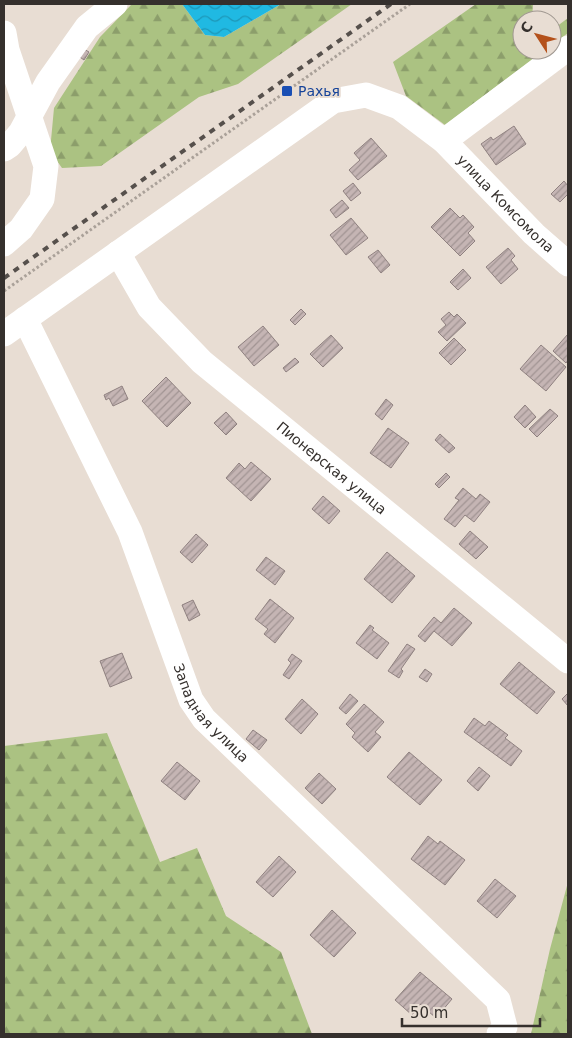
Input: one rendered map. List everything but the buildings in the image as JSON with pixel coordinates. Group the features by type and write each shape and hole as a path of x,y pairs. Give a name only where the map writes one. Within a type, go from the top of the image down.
{"street":[{"path":"4,149 10,145 20,132 48,82 87,27 114,4"},
{"path":"4,33 7,50 46,166 42,199 21,229 4,244"},
{"path":"444,141 568,48"},
{"name":"улица Комсомола","path":"4,334 333,101 366,95 399,107 444,141 534,234 568,264"},
{"name":"Пионерская улица","path":"118,253 149,306 202,362 568,661"},
{"name":"Западная улица","path":"25,319 130,532 191,700 204,719 498,1000 502,1031"}],"path":[{"path":"4,290 410,4"}],"green space":[{"path":"132,4 182,4 205,35 224,37 281,4 352,4 238,84 199,97 101,166 62,168 50,151 54,108 100,37"},
{"path":"476,4 533,4 533,10 512,10 512,60 532,60 445,125 406,96 393,62"},
{"path":"568,18 568,33 562,38 562,22"},
{"path":"107,733 160,862 197,848 226,916 281,952 312,1034 4,1034 4,746"},
{"path":"568,882 568,1034 531,1034 550,949"}],"water":[{"path":"182,4 281,4 224,37 205,35"}],"railway":[{"path":"4,278 391,4"}],"place":[{"name":"Рахья","path":"287,91"}]}
